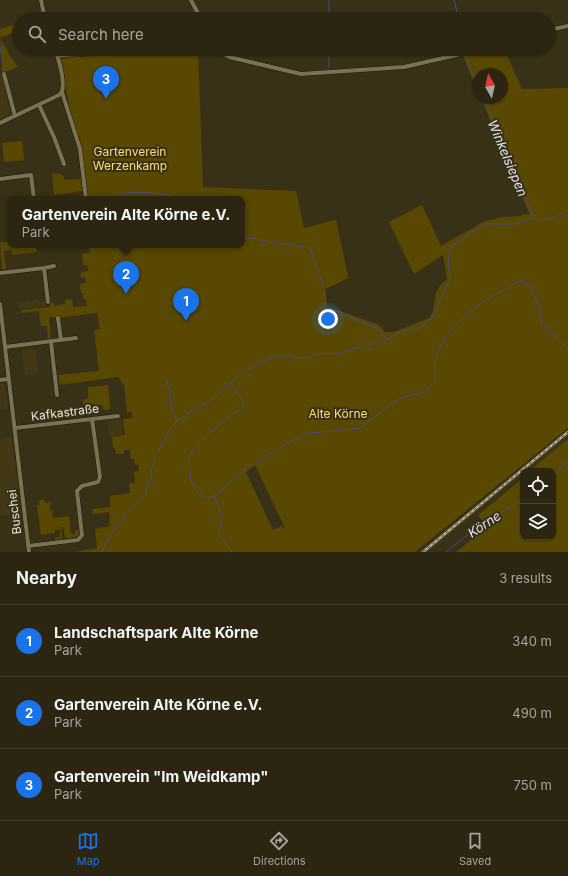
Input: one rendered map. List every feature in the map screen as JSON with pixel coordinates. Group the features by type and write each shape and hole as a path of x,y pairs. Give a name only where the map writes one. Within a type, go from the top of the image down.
{"street":[{"path":"41,0 44,12"},
{"path":"191,0 198,12"},
{"path":"556,29 568,26"},
{"path":"58,56 63,83 62,92 80,149 86,196"},
{"path":"227,56 301,74 404,67 452,56"},
{"path":"4,74 15,116"},
{"path":"0,123 39,105 62,92"},
{"path":"39,105 54,137 64,164"},
{"path":"0,178 31,175 34,196"},
{"path":"0,273 54,266"},
{"path":"44,268 48,302"},
{"name":"Buschei","path":"0,304 29,552"},
{"path":"58,318 61,340"},
{"path":"5,347 76,338"},
{"path":"51,342 57,395"},
{"path":"0,380 8,379"},
{"name":"Kafkastraße","path":"14,428 118,416"},
{"path":"28,546 78,540 81,538 82,535 77,491 82,486 98,482 100,477 92,419"}],"shaded area":[{"path":"3,73 10,114 0,119 0,74"},
{"path":"38,299 39,302 45,301 46,306 40,307 39,304 39,307 33,308 32,305 32,308 26,309 25,306 25,309 19,309 18,302 24,301 24,303 25,301 31,300 32,303 32,300"},
{"path":"36,349 38,374 25,376 22,350"},
{"path":"0,384 5,384 8,409 0,410"},
{"path":"121,419 122,435 117,435 115,433 115,436 109,436 107,421 113,420 114,423 115,420"},
{"path":"568,430 568,437 559,445 531,468 522,468"},
{"path":"12,437 21,513 0,516 0,439"},
{"path":"520,469 520,476 428,552 419,552"}],"green space":[{"path":"12,25 12,34 0,38 0,29"},
{"path":"0,39 18,67 2,73"},
{"name":"Alte Körne","path":"198,56 203,187 296,191 304,228 336,220 347,276 349,278 325,289 326,306 379,325 385,332 394,332 429,318 433,312 436,293 447,279 443,255 414,274 389,222 422,205 441,246 485,221 502,217 521,216 523,214 530,215 484,104 508,104 508,68 472,68 472,77 463,56 507,56 522,89 568,88 568,428 415,552 74,552 97,548 95,529 110,526 109,512 92,514 93,509 110,507 110,496 130,493 129,484 135,483 134,472 139,471 138,464 135,465 134,459 131,459 130,450 124,450 124,454 116,454 115,448 113,448 112,437 125,435 123,419 132,418 132,412 127,412 124,385 118,377 60,385 58,375 99,371 94,330 100,329 97,313 56,318 49,316 51,338 48,338 47,326 41,326 39,311 22,313 21,310 50,307 50,303 54,303 54,306 65,304 65,300 72,299 73,307 87,306 86,299 84,300 83,293 81,293 80,284 86,283 85,277 81,278 81,272 88,271 87,265 83,265 82,254 90,253 89,248 245,248 245,196 88,196 82,152 71,114 60,61 63,57","holes":["255,465 285,528 282,526 273,530 246,472"]},
{"path":"22,141 24,160 4,162 2,143"},
{"path":"52,173 64,176 64,180 81,179 83,191 54,195"},
{"path":"7,242 7,248 36,248 37,252 12,255 11,250 4,251 6,269 2,269 0,243"},
{"path":"108,385 110,409 103,410 103,405 86,406 86,404 83,404 83,400 88,398 88,387"},
{"path":"568,439 568,552 456,552 487,527 478,515 520,480 520,540 556,540 556,468 533,468"},
{"path":"44,499 45,503 52,502 50,504 51,511 46,512 55,511 52,513 53,518 69,516 71,534 75,534 75,531 79,530 78,536 66,539 67,537 65,537 63,527 61,527 62,539 55,540 55,538 60,537 60,529 55,530 55,533 41,535 37,505 40,505 39,500"}],"waterway":[{"path":"329,0 329,12"},
{"path":"454,0 457,12"},
{"path":"0,47 5,72"},
{"path":"329,56 329,69"},
{"name":"Winkelsiepen","path":"466,59 472,73"},
{"name":"Alte Körne","path":"158,451 172,426 181,417 185,417 190,411 195,410 214,398 240,374 274,356 289,356 295,358 311,357 315,354 339,353 386,340 404,330 416,330 431,319 450,280 448,256 454,244 485,224 515,224 534,218 486,104"},
{"path":"125,193 154,193 173,196"},
{"path":"118,196 123,194"},
{"name":"Alte Körne","path":"539,220 551,219 568,211"},
{"path":"245,237 310,248 323,285"},
{"path":"435,383 435,362 437,354 452,329 484,301 522,280 530,288 538,302 542,324 568,349"},
{"path":"325,291 326,307 377,328 386,339"},
{"path":"166,379 169,390"},
{"path":"190,466 189,457 198,444 214,429 245,405 231,383"},
{"path":"336,431 360,428 400,398 425,392 432,384"},
{"path":"170,394 171,406 177,421"},
{"path":"282,446 308,433 335,431"},
{"path":"190,469 191,480 199,494 203,497 214,496 241,473 266,455 282,447"},
{"name":"Alte Körne","path":"102,552 105,544 121,521 133,506 146,494 146,488 152,478 151,471 155,459"},
{"name":"Körne","path":"556,474 568,460"},
{"path":"214,496 222,516 219,535 232,552"},
{"name":"Körne","path":"446,552 479,526 520,501"}],"railway":[{"path":"423,552 568,432"}],"place":[{"name":"Gartenverein \"Im Weidkamp\"","path":"106,99"},
{"name":"Gartenverein Alte Körne e.V.","path":"126,294"},
{"name":"Landschaftspark Alte Körne","path":"186,321"}],"park label":[{"name":"Gartenverein Werzenkamp","path":"130,158"}]}
